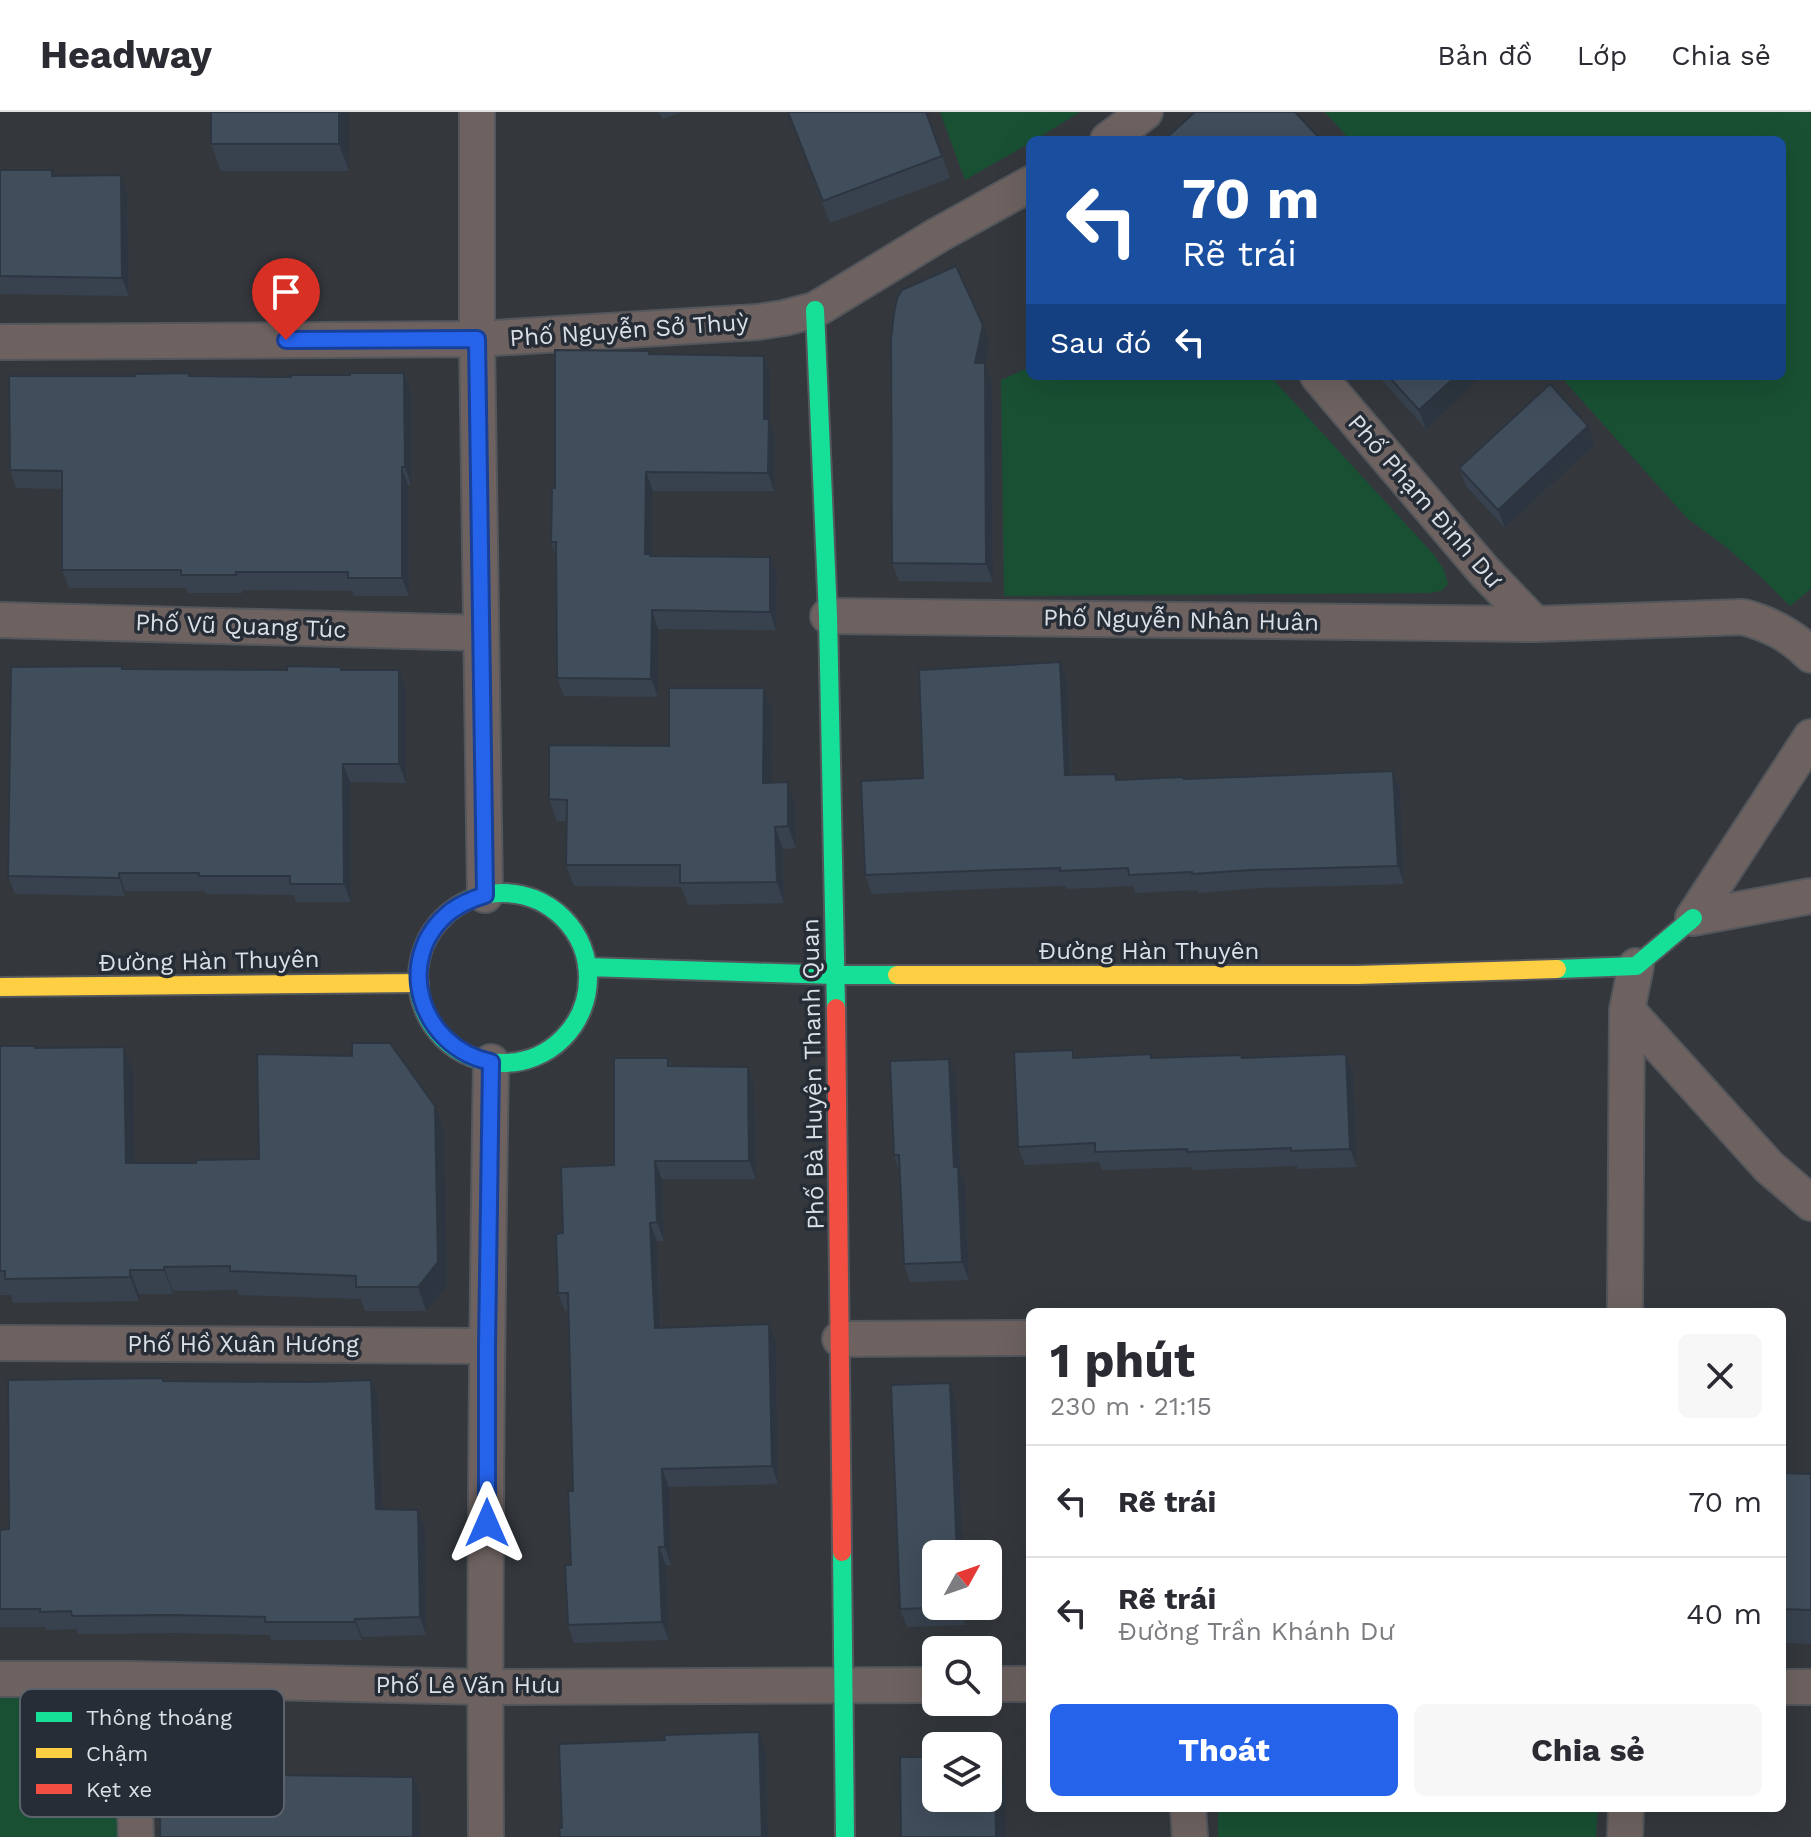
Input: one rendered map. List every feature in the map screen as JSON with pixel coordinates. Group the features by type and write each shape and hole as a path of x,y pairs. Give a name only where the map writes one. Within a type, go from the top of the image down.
{"street":[{"path":"477,112 485,895"},
{"path":"1116,136 1145,112"},
{"name":"Phố Nguyễn Sở Thuỳ","path":"0,342 477,339 758,322 815,310 938,235 1026,186"},
{"name":"Phố Bà Huyện Thanh Quan","path":"815,310 828,616 836,975 845,1837"},
{"name":"Phố Phạm Đình Dư","path":"1321,380 1485,572 1535,624"},
{"name":"Phố Nguyễn Nhân Huân","path":"828,616 1535,624 1743,617 1766,623 1783,632 1811,655"},
{"name":"Phố Vũ Quang Túc","path":"0,620 481,633"},
{"path":"1625,1308 1627,1010 1636,966 1693,918 1811,737"},
{"path":"512,894 547,906 574,932 583,949 587,967 583,1008 569,1032 550,1049 511,1063 491,1062 459,1050 448,1042 430,1021 419,983 422,952 435,928 453,910 485,895 512,894"},
{"path":"1693,918 1811,896"},
{"name":"Đường Hàn Thuyên","path":"587,967 836,975 1357,975 1636,966"},
{"name":"Đường Hàn Thuyên","path":"0,987 419,983"},
{"path":"1627,1010 1769,1167 1811,1203"},
{"path":"486,1837 484,1687 491,1062"},
{"path":"840,1339 1026,1338"},
{"name":"Phố Hồ Xuân Hương","path":"0,1343 487,1346"},
{"name":"Phố Lê Văn Hưu","path":"0,1679 484,1687 922,1685"},
{"path":"131,1679 131,1689"},
{"path":"1002,1684 1026,1684"},
{"path":"1786,1687 1811,1687"},
{"path":"1188,1812 1190,1837"},
{"path":"1625,1837 1626,1812"},
{"path":"135,1817 136,1837"}],"green space":[{"path":"940,112 1080,112 1041,136 1026,136 1026,145 965,180"},
{"path":"1325,112 1811,112 1811,589 1790,606 1726,547 1687,518 1564,380 1786,380 1786,136 1346,136"},
{"path":"1026,369 1026,380 1274,380 1435,556 1448,584 1441,591 1428,593 1004,596 1001,380"},
{"path":"0,1679 131,1679 131,1689 20,1689 20,1817 135,1817 136,1837 0,1837"},
{"path":"1218,1812 1598,1812 1596,1837 1218,1837"}],"building":[{"path":"211,112 339,112 339,144 211,144"},
{"path":"788,112 926,112 942,156 823,201"},
{"path":"1195,112 1295,112 1317,136 1168,136"},
{"path":"0,170 52,170 52,176 121,175 122,278 0,276"},
{"path":"956,266 983,325 975,363 985,363 986,564 892,563 891,339 897,298 902,290"},
{"path":"555,350 764,356 764,419 769,419 768,473 646,472 645,554 770,557 770,612 652,610 651,679 557,678 556,542 551,542 552,488 555,488"},
{"path":"189,373 189,376 291,377 404,373 402,578 348,578 348,572 181,575 181,570 62,570 62,471 10,470 9,376"},
{"path":"1392,380 1452,380 1419,410"},
{"path":"1550,384 1588,426 1498,510 1459,468"},
{"path":"1060,662 1065,775 1115,774 1116,780 1393,771 1398,866 1192,874 1129,875 1128,868 1060,871 1060,868 865,875 861,781 923,778 919,670"},
{"path":"122,666 122,669 287,670 287,666 399,670 399,764 343,764 344,884 290,884 290,876 199,876 199,873 119,873 119,878 8,876 11,667"},
{"path":"669,688 764,688 763,783 788,782 788,826 775,827 777,882 680,883 680,865 566,865 567,800 549,799 549,745 669,746"},
{"path":"352,1043 390,1043 435,1106 438,1262 418,1287 356,1287 356,1276 230,1271 230,1266 130,1270 130,1277 5,1279 5,1271 0,1271 0,1046 124,1047 126,1163 196,1163 196,1160 259,1159 257,1054 352,1056"},
{"path":"1073,1050 1073,1058 1151,1054 1151,1058 1241,1055 1242,1058 1346,1054 1350,1149 1095,1152 1095,1143 1018,1147 1014,1052"},
{"path":"614,1058 668,1058 668,1066 748,1067 749,1161 655,1161 657,1222 650,1223 655,1328 769,1324 772,1466 662,1469 665,1547 659,1547 662,1622 568,1625 565,1565 571,1565 568,1491 573,1491 568,1293 558,1293 556,1234 563,1233 561,1167 614,1165"},
{"path":"949,1059 962,1262 904,1264 899,1155 894,1155 890,1061"},
{"path":"163,1378 163,1381 371,1380 376,1509 418,1510 420,1617 355,1619 355,1622 265,1622 265,1617 72,1616 71,1611 0,1609 0,1530 9,1529 8,1380"},
{"path":"950,1383 956,1540 922,1540 922,1608 900,1609 891,1385"},
{"path":"1786,1473 1811,1474 1811,1610 1786,1609"},
{"path":"759,1732 762,1837 560,1837 559,1744 665,1740 664,1735"},
{"path":"900,1757 922,1757 922,1812 996,1812 996,1837 901,1837"},
{"path":"284,1775 413,1777 413,1837 160,1837 160,1817 284,1817"}],"traffic: fast":[{"path":"815,310 828,616 836,1008"},
{"path":"503,893 535,900 563,918 581,946 588,978 581,1010 563,1038 535,1056 503,1063 471,1056 443,1038 425,1010 418,978 425,946 443,918 471,900 503,893"},
{"path":"1557,969 1636,966 1693,918"},
{"path":"587,967 897,975"},
{"path":"842,1552 845,1837"}],"traffic: slow":[{"path":"897,975 1357,975 1557,969"},
{"path":"0,987 419,983"}],"traffic: jam":[{"path":"836,1008 842,1552"}],"route":[{"path":"286,340 477,339 485,895 453,910 435,928 422,952 419,983 420,996 430,1021 448,1042 471,1056 491,1062 487,1523"}]}
